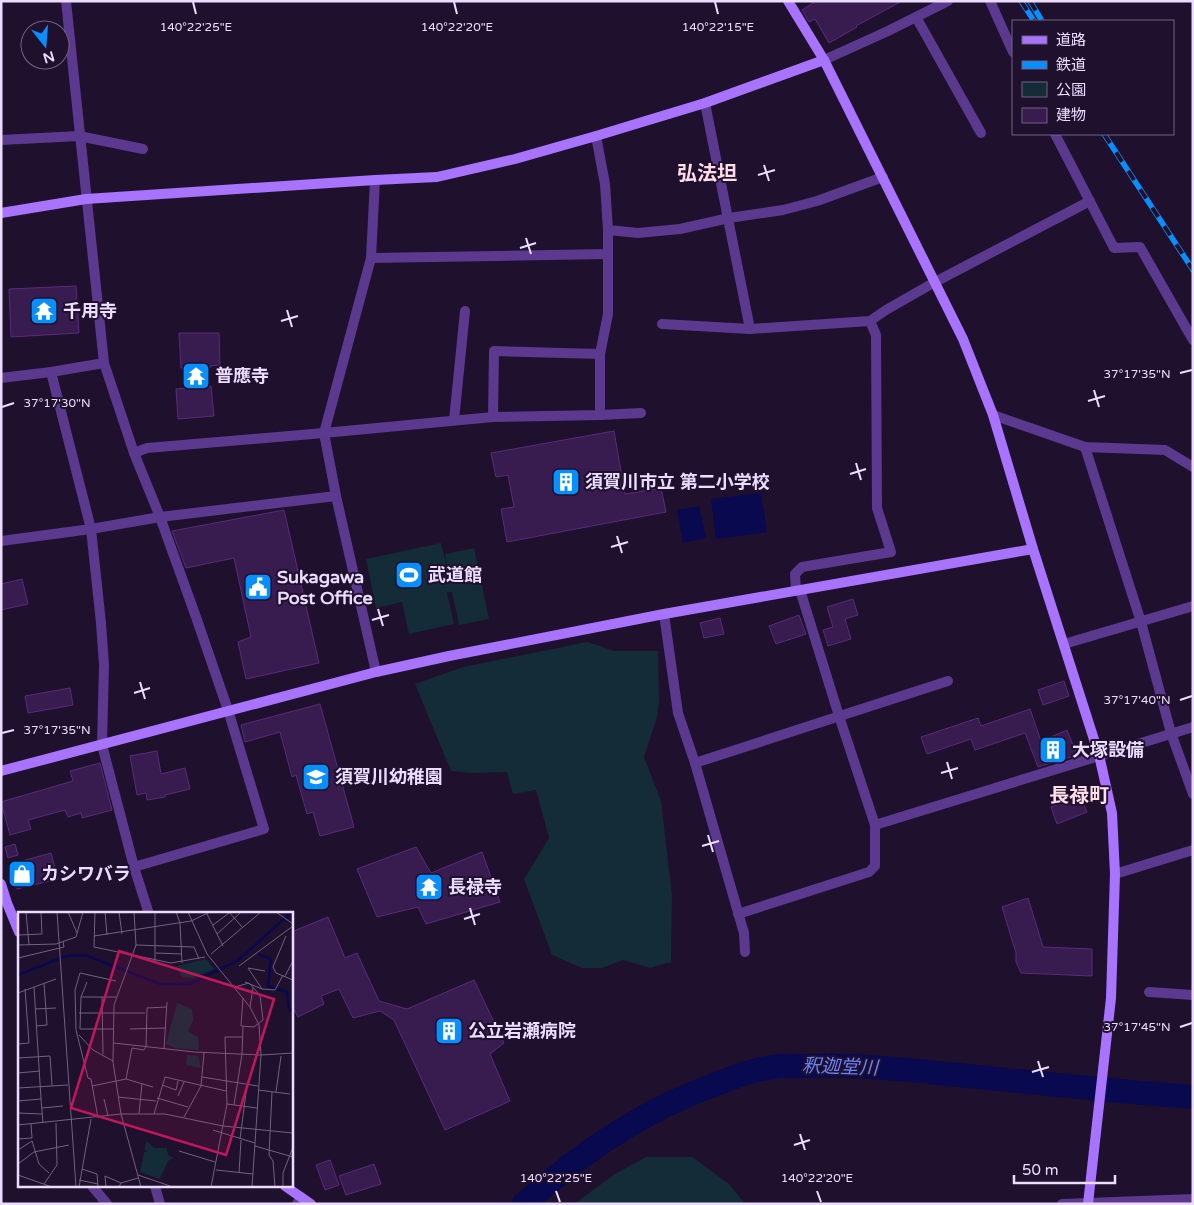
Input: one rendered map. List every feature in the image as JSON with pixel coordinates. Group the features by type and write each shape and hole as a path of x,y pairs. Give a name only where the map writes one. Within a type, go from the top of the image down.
{"street":[{"path":"66,1 104,363 134,453 160,517 228,710 264,829 134,867"},
{"path":"788,1 824,60 963,339 994,415 1033,549 1099,755 1112,813 1115,874 1110,998 1088,1203"},
{"path":"1,213 86,199 437,177 515,160 705,102 824,60 948,1"},
{"path":"990,1 1012,50"},
{"path":"916,17 981,133"},
{"path":"705,102 750,328"},
{"path":"1057,135 1114,248 1140,247 1193,340"},
{"path":"1,140 79,136 143,149"},
{"path":"596,136 605,184 608,230 608,314 600,354 600,414"},
{"path":"608,230 638,233 680,229 728,218 784,210 817,201 883,177"},
{"path":"375,180 371,258 324,433 336,496 376,672"},
{"path":"662,324 750,328 870,321 935,282 1090,201"},
{"path":"371,258 608,254"},
{"path":"454,420 465,311"},
{"path":"738,914 869,872 875,866 875,825 798,591 795,574 802,567 891,552 877,508 876,335 870,321"},
{"path":"493,417 494,351 600,354"},
{"path":"1,378 104,363"},
{"path":"51,372 91,529 104,665 102,745 134,867 148,912"},
{"path":"134,453 147,448 454,420 493,417 640,413"},
{"path":"994,415 1085,447 1165,450 1193,466"},
{"path":"1085,447 1142,622 1171,734 1193,794"},
{"path":"1,541 91,529 160,517 336,496"},
{"path":"1,771 376,672 468,652 664,614 1033,549"},
{"path":"1064,644 1193,606"},
{"path":"664,614 678,713 695,763 744,933 745,952"},
{"path":"695,763 948,681"},
{"path":"875,825 1193,727"},
{"path":"1115,874 1193,850"},
{"path":"1,884 18,930"},
{"path":"1149,992 1193,995"},
{"path":"94,1188 107,1204"},
{"path":"156,1188 160,1204"},
{"path":"287,1188 299,1201 311,1204"},
{"path":"1062,1204 1193,1199"}],"green space":[{"path":"441,543 449,576 445,554 474,548 489,619 459,625 452,592 447,592 454,624 409,634 402,602 376,608 366,559"},
{"path":"587,642 614,651 658,651 659,703 657,717 644,757 661,801 672,895 671,962 650,968 623,960 602,968 582,968 552,955 524,879 549,838 536,790 513,794 507,772 472,773 451,771 415,684 463,667"},
{"path":"646,1157 692,1157 729,1184 745,1204 574,1204 615,1174"}],"shaded area":[{"path":"761,493 767,532 716,539 711,499"},
{"path":"699,506 706,538 683,543 677,510"}],"building":[{"path":"816,1 902,1 829,43 815,19 809,22 802,10"},
{"name":"千用寺","path":"76,286 79,333 11,337 9,289"},
{"path":"179,333 219,333 220,365 210,366 210,368 181,368"},
{"path":"211,386 214,416 178,419 176,389"},
{"name":"須賀川市立 第二小学校","path":"614,431 625,494 661,488 666,512 507,542 501,509 514,507 508,475 496,477 491,453"},
{"path":"284,510 319,663 246,679 238,642 251,637 234,558 186,568 172,531"},
{"path":"22,579 28,604 1,610 1,584"},
{"path":"853,599 858,615 845,619 851,639 828,646 823,630 833,627 827,607"},
{"path":"799,615 806,634 776,644 769,626"},
{"path":"720,618 724,634 704,638 700,623"},
{"path":"1064,681 1069,696 1043,705 1038,690"},
{"path":"70,688 73,705 28,713 25,696"},
{"path":"320,704 354,827 320,836 313,812 307,814 296,775 292,777 280,732 245,742 241,725"},
{"path":"1030,709 1041,741 1067,730 1077,755 1038,767 1025,733 975,750 971,739 927,754 921,737 978,718 981,726"},
{"path":"157,751 161,774 185,768 190,789 165,795 165,797 147,800 146,793 137,795 130,756"},
{"path":"100,763 112,810 82,818 81,813 68,817 65,810 28,820 31,829 10,835 1,802 73,781 70,771"},
{"path":"1080,795 1087,812 1057,824 1051,807"},
{"path":"15,844 18,855 8,858 5,847"},
{"name":"長禄寺","path":"416,847 431,873 482,852 500,902 426,924 418,907 377,917 357,869"},
{"path":"51,853 58,879 17,889 11,864"},
{"path":"1028,898 1043,947 1092,949 1092,976 1021,973 1016,962 1016,953 1002,907"},
{"name":"公立岩瀬病院","path":"328,917 345,958 357,953 379,1001 407,1009 474,980 504,1043 490,1054 510,1101 445,1130 394,1020 380,1011 353,1018 339,989 321,996 324,1004 298,1017 292,1006 292,932"},
{"path":"330,1160 339,1185 325,1190 316,1165"},
{"path":"374,1164 381,1184 346,1195 339,1176"}],"waterway":[{"name":"釈迦堂川","path":"524,1204 592,1149 666,1105 739,1075 767,1068 785,1066 876,1067 1193,1097"}],"railway":[{"path":"1021,1 1033,20"},
{"path":"1030,1 1041,20"},
{"path":"1105,135 1193,270"}],"place":[{"name":"千用寺","path":"44,311"},
{"name":"普應寺","path":"196,376"},
{"name":"須賀川市立 第二小学校","path":"566,482"},
{"name":"武道館","path":"409,575"},
{"name":"Sukagawa Post Office","path":"258,587"},
{"name":"大塚設備","path":"1053,750"},
{"name":"須賀川幼稚園","path":"316,777"},
{"name":"カシワバラ","path":"22,874"},
{"name":"長禄寺","path":"429,887"},
{"name":"公立岩瀬病院","path":"449,1031"}],"district":[{"name":"弘法坦","path":"707,174"},
{"name":"長禄町","path":"1079,796"}]}
